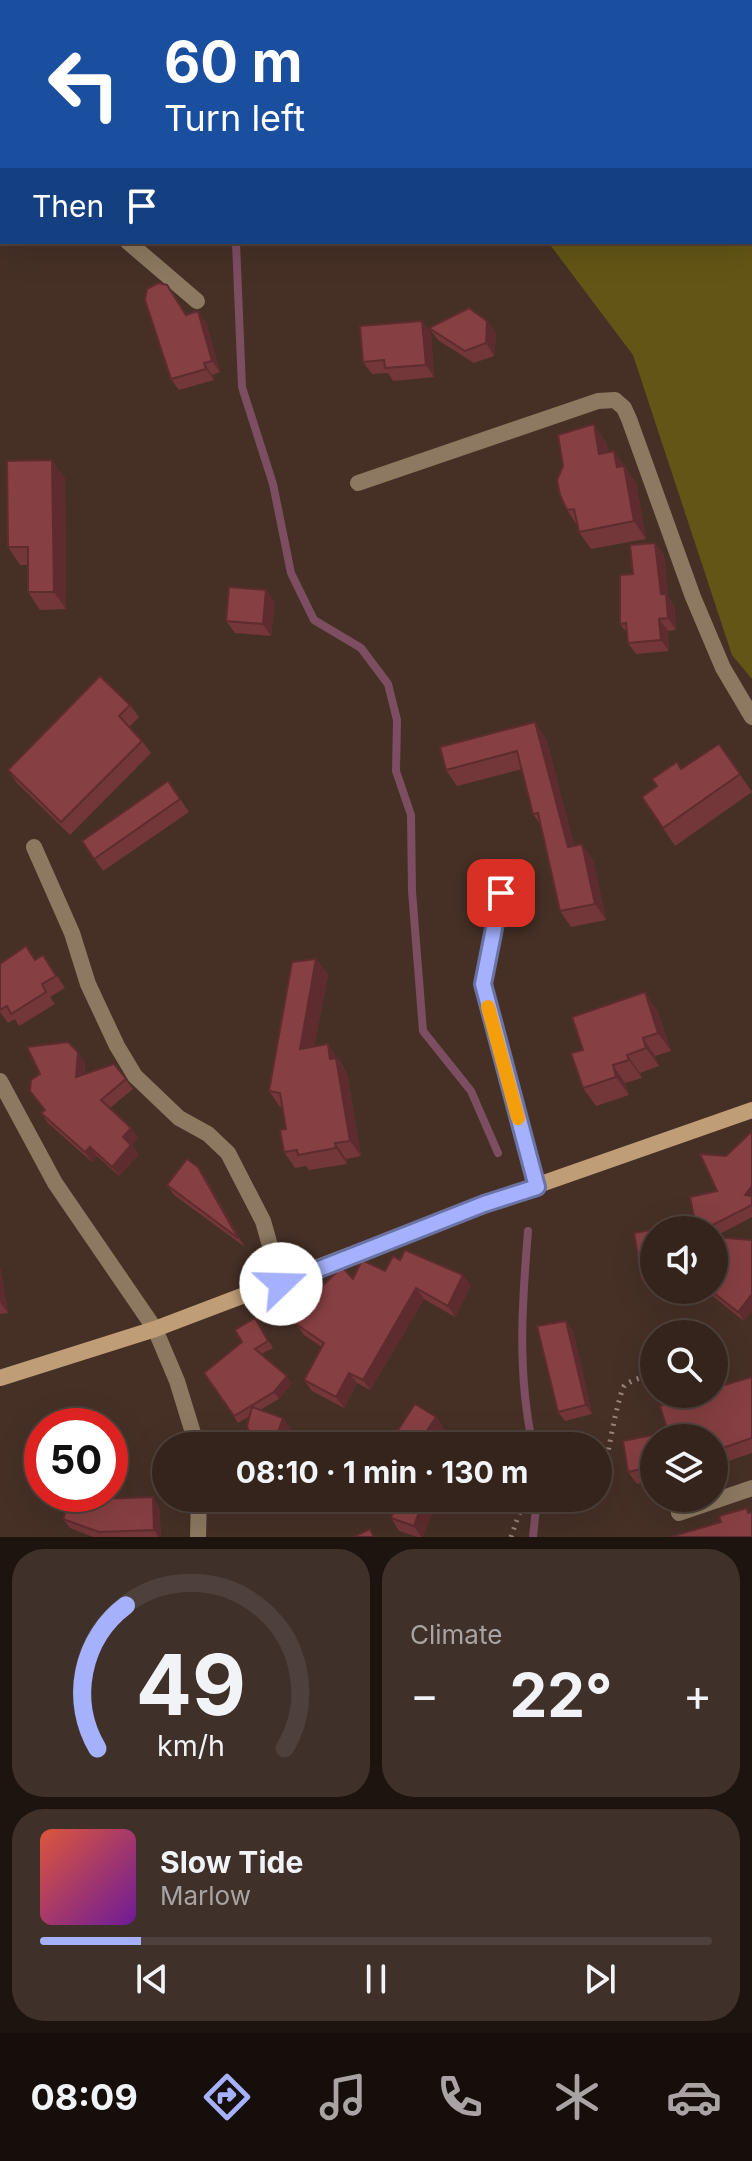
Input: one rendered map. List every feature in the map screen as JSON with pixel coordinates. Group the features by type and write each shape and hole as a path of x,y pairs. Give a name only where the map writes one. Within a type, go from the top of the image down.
{"main road":[{"path":"0,1378 155,1329 752,1110"}],"street":[{"path":"130,244 197,301"},
{"path":"358,483 598,401 615,400 629,419 693,597 723,668 752,717"},
{"path":"34,847 72,933 88,984 117,1046 135,1076 179,1118 208,1134 228,1153 263,1221 281,1284"},
{"path":"501,893 483,984 537,1187"},
{"path":"0,1081 75,1215 155,1329 177,1381 193,1432"},
{"path":"679,1513 752,1488"},
{"path":"198,1537 199,1512"}],"path":[{"path":"612,1441 619,1393 624,1386 640,1379"},
{"path":"511,1537 520,1512"}],"shaded area":[{"path":"550,244 752,244 752,679 732,655 633,355"}],"building":[{"path":"158,283 167,285 186,315 198,311 212,361 204,363 206,369 171,379 145,300 147,289"},
{"path":"469,308 487,321 486,343 465,351 429,328"},
{"path":"422,321 426,365 385,368 384,360 363,362 360,326"},
{"path":"594,424 599,454 614,451 617,467 624,466 634,521 579,532 574,509 567,510 560,495 557,480 563,466 558,435"},
{"path":"52,460 54,592 28,592 28,547 8,547 7,461"},
{"path":"655,543 661,594 666,594 668,618 659,619 661,640 628,643 626,623 620,624 620,575 633,574 630,545"},
{"path":"229,587 266,590 263,624 226,621"},
{"path":"100,676 130,705 119,716 142,741 61,822 8,770"},
{"path":"535,722 568,847 582,844 595,904 560,911 538,813 533,814 517,751 446,770 440,747"},
{"path":"719,744 740,774 663,828 642,797 657,786 652,779 677,762 681,769"},
{"path":"168,781 180,799 94,859 82,841"},
{"path":"26,946 35,960 43,955 56,976 42,984 46,992 11,1014 7,1006 0,1010 0,964"},
{"path":"316,959 300,1049 328,1044 330,1059 336,1058 350,1141 335,1143 336,1148 298,1155 297,1150 284,1152 280,1130 286,1129 280,1093 269,1091 292,962"},
{"path":"645,992 658,1033 643,1038 646,1048 627,1055 629,1060 613,1065 616,1077 583,1088 571,1053 583,1050 572,1017"},
{"path":"68,1042 78,1052 76,1077 114,1064 126,1079 101,1100 131,1128 123,1137 131,1145 112,1167 90,1147 85,1152 41,1113 45,1110 30,1091 31,1080 40,1074 27,1047"},
{"path":"752,1131 752,1186 745,1195 752,1196 752,1205 728,1217 694,1216 690,1197 717,1191 700,1154 726,1156"},
{"path":"187,1159 198,1167 238,1238 167,1185"},
{"path":"640,1232 640,1268 634,1233"},
{"path":"728,1238 752,1240 752,1294 738,1312 728,1304"},
{"path":"405,1250 463,1275 448,1306 416,1288 363,1380 349,1373 336,1397 304,1380 324,1343 296,1324 317,1291 342,1267 353,1279 362,1260 385,1271 393,1256 400,1260"},
{"path":"255,1318 268,1341 255,1349 287,1376 274,1392 234,1416 204,1373 242,1342 235,1330"},
{"path":"566,1321 586,1405 558,1412 537,1326"},
{"path":"752,1377 752,1438 728,1446 728,1424 666,1424 661,1408 728,1408 728,1384"},
{"path":"415,1404 436,1417 426,1432 398,1430"},
{"path":"252,1407 283,1418 278,1432 249,1432 247,1426"},
{"path":"640,1438 640,1469 628,1472 623,1441"},
{"path":"152,1497 154,1530 99,1532 63,1519 66,1512 128,1512 128,1498"},
{"path":"747,1508 748,1513 752,1512 752,1537 670,1537 721,1522 719,1516"},
{"path":"393,1512 419,1512 414,1526 391,1518"},
{"path":"370,1529 374,1537 353,1537"}],"waterway":[{"path":"236,244 242,387 273,484 291,573 314,620 361,648 388,684 397,720 396,771 411,815 412,891 423,1031 471,1091 498,1153"},
{"path":"528,1231 523,1366 530,1432"},
{"path":"533,1537 536,1512"}],"slow traffic":[{"path":"488,1007 518,1118"}],"route":[{"path":"281,1284 484,1204 537,1187 483,984 501,893"}]}
